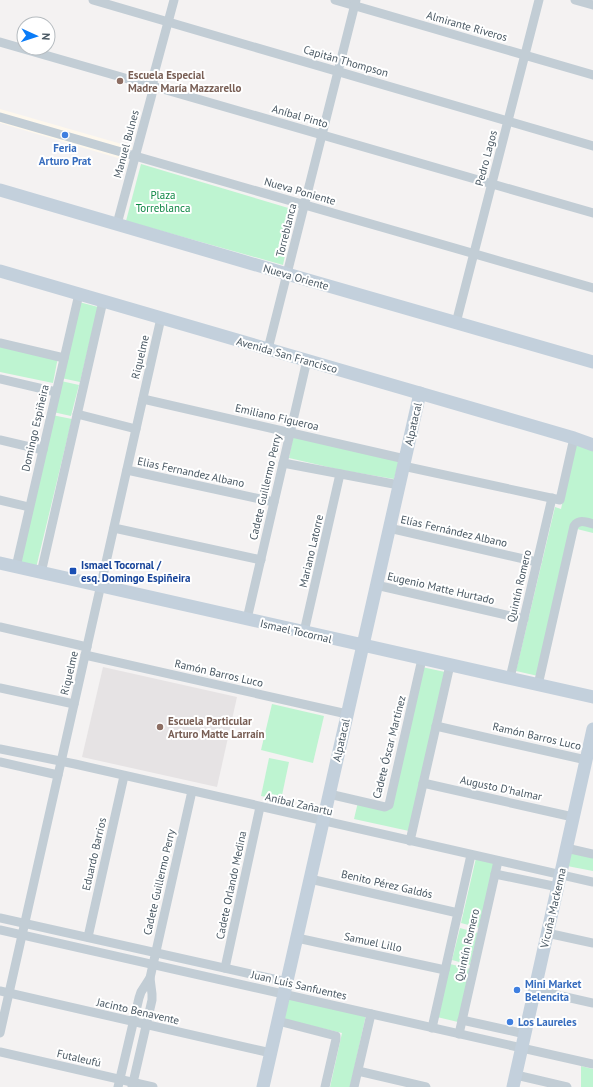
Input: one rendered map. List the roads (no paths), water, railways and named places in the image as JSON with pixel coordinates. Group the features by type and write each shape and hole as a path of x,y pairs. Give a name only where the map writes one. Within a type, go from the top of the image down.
{"main road":[{"name":"Nueva Oriente","path":"0,190 593,362"},
{"name":"Avenida San Francisco","path":"0,271 574,438 593,445"},
{"name":"Alpatacal","path":"263,1087 420,393"},
{"name":"Avenida San Francisco","path":"574,438 593,434"},
{"name":"Ismael Tocornal","path":"0,563 593,697"},
{"name":"Vicuña Mackenna","path":"514,1081 593,729"}],"street":[{"name":"Capitán Thompson","path":"93,0 593,146"},
{"name":"Manuel Bulnes","path":"117,224 152,94 154,74 174,0"},
{"name":"Almirante Riveros","path":"335,0 355,3 593,75"},
{"name":"Pedro Lagos","path":"456,323 539,0"},
{"path":"575,0 593,5"},
{"name":"Torreblanca","path":"268,349 355,3"},
{"name":"Aníbal Pinto","path":"0,42 593,213"},
{"name":"Nueva Poniente","path":"0,117 593,288"},
{"name":"Domingo Espiñeira","path":"16,567 79,294"},
{"path":"42,573 103,301"},
{"name":"Riquelme","path":"0,1033 4,992 25,923 162,318"},
{"path":"0,343 64,358"},
{"name":"Cadete Guillermo Perry","path":"247,620 307,360"},
{"path":"0,379 56,392"},
{"name":"Emiliano Figueroa","path":"143,399 290,432 404,462 556,499"},
{"path":"77,414 136,429"},
{"name":"Quintín Romero","path":"510,678 537,562 574,438"},
{"path":"0,440 43,450"},
{"path":"283,463 399,485"},
{"name":"Elias Fernandez Albano","path":"127,470 274,502"},
{"name":"Mariano Latorre","path":"304,632 340,474"},
{"path":"0,500 29,507"},
{"path":"538,685 574,526 580,521 593,524"},
{"path":"114,528 261,560"},
{"name":"Elías Fernández Albano","path":"389,528 537,562"},
{"name":"Eugenio Matte Hurtado","path":"376,585 524,619"},
{"name":"Ramón Barros Luco","path":"0,627 86,651 347,714"},
{"name":"Cadete Óscar Martínez","path":"329,794 385,807 389,805 422,659"},
{"path":"410,841 450,665"},
{"path":"0,688 74,704"},
{"name":"Ramón Barros Luco","path":"436,726 586,760"},
{"name":"Aníbal Zañartu","path":"0,751 61,762 593,882"},
{"path":"0,762 58,775"},
{"name":"Eduardo Barrios","path":"88,937 124,776"},
{"name":"Augusto D'halmar","path":"423,783 573,816"},
{"name":"Cadete Guillermo Perry","path":"119,1083 141,992 150,978 192,791"},
{"name":"Cadete Orlando Medina","path":"225,968 260,807"},
{"path":"566,848 593,854"},
{"name":"Quintín Romero","path":"432,1028 471,855"},
{"name":"Quintín Romero","path":"459,1034 498,861"},
{"path":"495,874 558,888"},
{"name":"Benito Pérez Galdós","path":"310,879 458,913"},
{"name":"Juan Luis Sanfuentes","path":"0,918 225,968 371,1014 593,1064"},
{"name":"Juan Luis Sanfuentes","path":"0,930 153,965 285,988"},
{"path":"547,933 593,943"},
{"name":"Samuel Lillo","path":"297,938 445,970"},
{"name":"Cadete Guillermo Perry","path":"132,1085 152,994 150,978"},
{"path":"535,990 593,1003"},
{"name":"Jacinto Benavente","path":"4,992 271,1053"},
{"path":"354,1087 371,1014"},
{"path":"462,1020 525,1034"},
{"path":"278,1021 336,1036 325,1087"},
{"name":"Futaleufú","path":"0,1052 119,1083 153,1087"},
{"path":"358,1072 426,1087"},
{"path":"514,1081 567,1087"}],"place":[{"name":"Escuela Especial Madre María Mazzarello","path":"120,81"},
{"name":"Feria Arturo Prat","path":"65,135"},
{"name":"Ismael Tocornal / esq. Domingo Espiñeira","path":"73,571"},
{"name":"Escuela Particular Arturo Matte Larraín","path":"160,727"},
{"name":"Mini Market Belencita","path":"517,990"},
{"name":"Los Laureles","path":"510,1022"}],"park label":[{"name":"Plaza Torreblanca","path":"163,201"}]}
